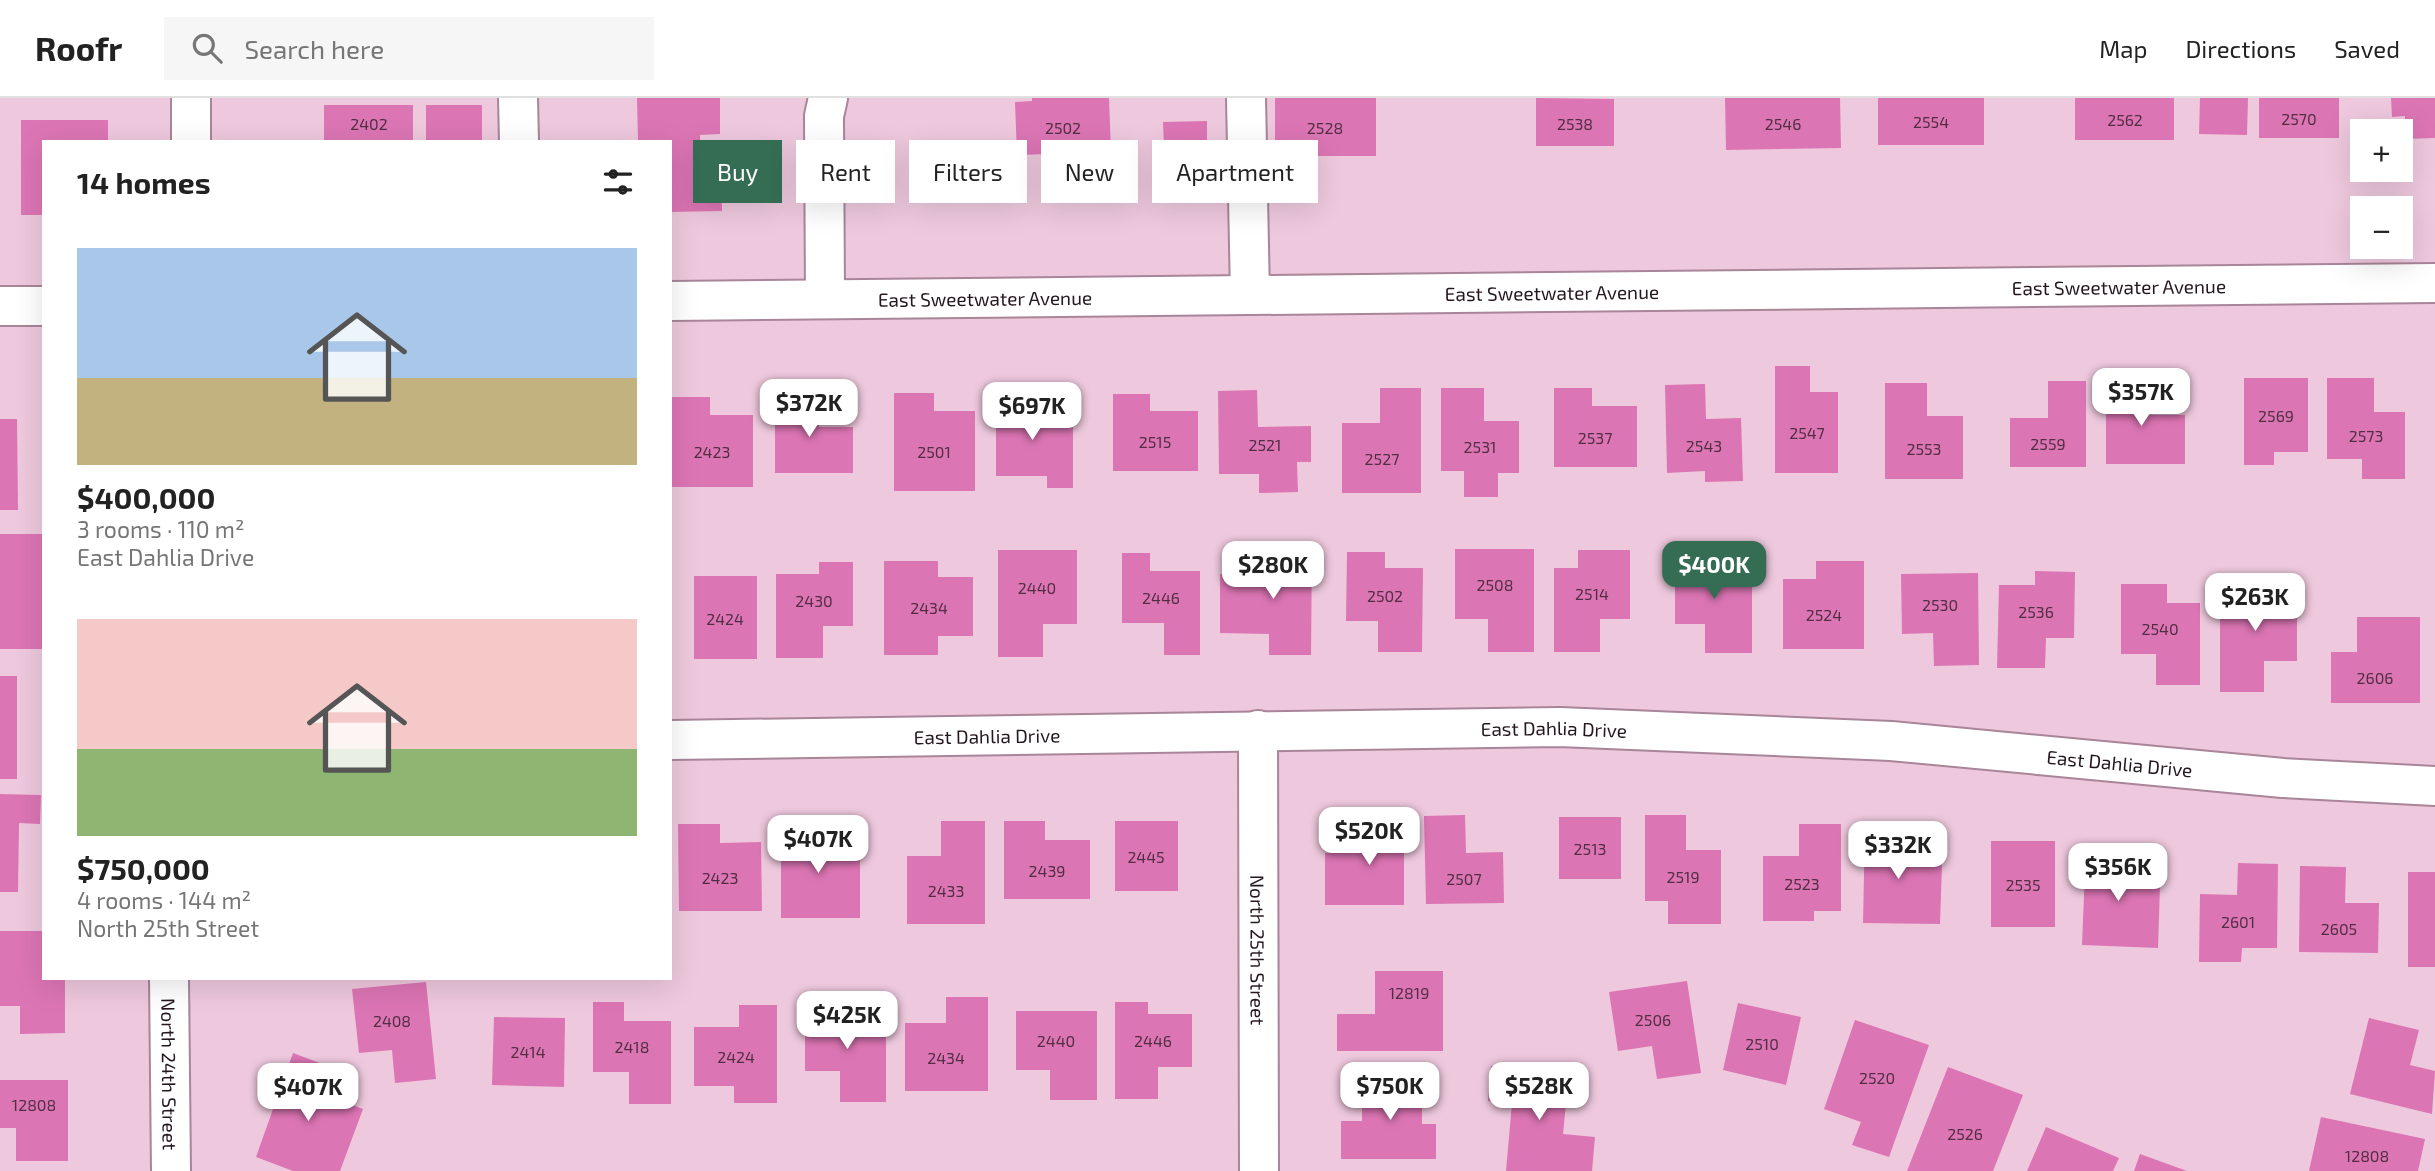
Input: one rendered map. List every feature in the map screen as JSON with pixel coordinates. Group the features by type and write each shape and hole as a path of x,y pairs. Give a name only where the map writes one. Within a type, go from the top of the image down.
{"street":[{"path":"191,98 191,140"},
{"path":"518,98 519,140"},
{"path":"825,299 824,116 828,98"},
{"path":"1245,98 1250,295"},
{"name":"East Sweetwater Avenue","path":"672,301 2435,283"},
{"path":"0,306 42,306"},
{"name":"East Dahlia Drive","path":"672,740 1560,727 1891,741 2283,778 2435,786"},
{"name":"North 25th Street","path":"1258,730 1259,1171"},
{"name":"North 24th Street","path":"169,980 171,1171"}],"building":[{"path":"637,98 720,98 720,134 700,135 700,140 693,140 693,203 722,203 722,211 672,212 672,140 638,140"},
{"path":"1032,98 1109,98 1111,140 1041,140 1041,154 1027,155 1027,140 1016,140 1015,102 1032,101"},
{"path":"1275,98 1376,98 1376,156 1318,156 1318,140 1275,140"},
{"path":"1536,98 1614,99 1614,146 1536,146"},
{"path":"1725,98 1840,98 1841,148 1726,150"},
{"path":"1878,98 1984,98 1984,145 1878,145"},
{"path":"2075,98 2174,98 2174,140 2075,140"},
{"path":"2200,98 2248,98 2247,135 2199,134"},
{"path":"2259,98 2339,98 2339,138 2259,138"},
{"path":"2391,98 2435,98 2435,138 2413,139 2413,119 2405,119 2405,116 2392,117"},
{"path":"324,105 413,105 413,140 324,140"},
{"path":"426,105 482,105 482,140 426,140"},
{"path":"21,120 108,120 108,140 42,140 42,215 21,215"},
{"path":"1207,121 1207,140 1164,140 1163,122"},
{"path":"1775,366 1810,366 1810,392 1838,392 1838,473 1775,473"},
{"path":"2244,378 2308,378 2308,452 2274,452 2274,465 2244,465"},
{"path":"2327,378 2374,378 2374,412 2405,412 2405,479 2362,479 2362,459 2327,459"},
{"path":"2048,381 2086,381 2086,467 2010,467 2010,418 2048,418"},
{"path":"2106,381 2149,381 2149,415 2185,415 2185,464 2106,464"},
{"path":"1885,383 1927,383 1927,416 1963,416 1963,479 1885,479"},
{"path":"1705,384 1706,419 1741,418 1743,481 1705,482 1705,471 1667,473 1665,385"},
{"path":"1380,388 1421,388 1421,493 1342,493 1342,423 1380,423"},
{"path":"1441,388 1484,388 1484,421 1519,421 1519,473 1498,473 1498,497 1464,497 1464,471 1441,471"},
{"path":"1554,388 1592,388 1592,406 1637,406 1637,467 1554,467"},
{"path":"1257,390 1258,427 1311,426 1311,462 1297,462 1298,492 1259,493 1259,474 1219,474 1218,391"},
{"path":"996,392 1039,392 1039,425 1073,425 1073,488 1047,488 1047,476 996,476"},
{"path":"894,393 934,393 934,411 975,411 975,491 894,491"},
{"path":"775,394 819,394 819,427 853,427 853,473 775,473"},
{"path":"1113,394 1150,394 1150,411 1198,411 1198,471 1113,471"},
{"path":"672,397 710,397 710,415 753,415 753,487 672,487"},
{"path":"0,419 17,419 18,510 0,510"},
{"path":"0,534 42,534 42,649 0,649"},
{"path":"1266,545 1312,546 1311,655 1269,655 1269,634 1220,633 1220,574 1266,574"},
{"path":"1455,549 1534,549 1534,652 1488,652 1488,619 1455,619"},
{"path":"998,550 1077,550 1077,624 1043,624 1043,657 998,657"},
{"path":"1578,550 1630,550 1630,619 1600,619 1600,652 1554,652 1554,568 1578,568"},
{"path":"1675,550 1721,550 1721,571 1752,571 1752,653 1705,653 1705,624 1675,624"},
{"path":"1347,552 1385,552 1385,568 1423,568 1422,652 1378,652 1378,621 1346,621"},
{"path":"1122,553 1150,553 1150,571 1200,571 1200,655 1164,655 1164,623 1122,623"},
{"path":"884,561 938,561 938,577 973,577 973,636 938,636 938,655 884,655"},
{"path":"1816,561 1864,561 1864,649 1783,649 1783,579 1816,579"},
{"path":"819,562 853,562 853,626 823,626 823,658 776,658 776,574 819,574"},
{"path":"2035,571 2075,572 2074,638 2046,638 2045,668 1997,668 1999,585 2035,585"},
{"path":"1978,573 1979,665 1934,666 1933,633 1902,634 1901,574"},
{"path":"694,576 757,576 757,659 694,659"},
{"path":"2121,584 2167,584 2167,603 2200,603 2200,685 2156,685 2156,654 2121,654"},
{"path":"2220,584 2297,584 2297,661 2264,661 2264,692 2220,692"},
{"path":"2357,617 2420,617 2420,703 2331,703 2331,652 2357,652"},
{"path":"0,676 17,676 17,779 0,779"},
{"path":"0,794 41,795 40,824 19,823 18,892 0,892"},
{"path":"1465,815 1466,853 1503,852 1504,903 1426,904 1424,816"},
{"path":"1645,815 1686,815 1686,850 1721,850 1721,924 1668,924 1668,901 1645,901"},
{"path":"1362,817 1404,817 1404,905 1325,905 1325,853 1362,853"},
{"path":"1559,817 1621,817 1621,879 1559,879"},
{"path":"941,821 985,821 985,924 907,924 907,856 941,856"},
{"path":"1004,821 1045,821 1045,840 1090,840 1090,899 1004,899"},
{"path":"1115,821 1178,821 1178,891 1115,891"},
{"path":"678,824 720,824 720,843 761,842 762,911 679,911"},
{"path":"781,824 827,824 827,847 860,847 860,918 781,918"},
{"path":"1799,824 1841,824 1841,911 1814,911 1814,921 1763,921 1763,856 1799,856"},
{"path":"1865,827 1908,827 1907,863 1942,864 1940,924 1863,923"},
{"path":"1991,841 2055,841 2055,927 1991,927"},
{"path":"2086,846 2130,848 2129,885 2160,886 2158,948 2082,945"},
{"path":"2238,863 2278,864 2277,948 2242,948 2241,962 2199,962 2200,894 2237,895"},
{"path":"2300,866 2346,867 2345,903 2379,903 2378,953 2299,952"},
{"path":"2408,872 2435,872 2435,967 2408,967"},
{"path":"0,931 42,931 42,980 65,980 65,1033 20,1034 20,1006 0,1006"},
{"path":"1375,971 1443,971 1443,1051 1337,1051 1337,1014 1375,1014"},
{"path":"1687,981 1701,1073 1657,1079 1652,1046 1618,1051 1609,992"},
{"path":"426,982 436,1079 395,1083 392,1050 359,1053 352,989"},
{"path":"946,997 988,997 988,1091 905,1091 905,1023 946,1023"},
{"path":"805,1001 840,1001 840,1020 886,1020 886,1102 840,1102 840,1071 805,1071"},
{"path":"593,1002 624,1002 624,1021 671,1021 671,1104 629,1104 629,1072 593,1072"},
{"path":"1115,1002 1148,1002 1148,1014 1192,1014 1192,1067 1158,1067 1158,1099 1115,1099"},
{"path":"1738,1003 1801,1017 1786,1085 1723,1070"},
{"path":"739,1005 777,1005 777,1103 734,1103 734,1086 694,1086 694,1027 739,1027"},
{"path":"1016,1011 1097,1011 1097,1100 1050,1100 1050,1070 1016,1070"},
{"path":"494,1017 565,1018 564,1087 492,1085"},
{"path":"2369,1018 2419,1030 2410,1065 2435,1071 2432,1114 2350,1094"},
{"path":"1855,1020 1929,1045 1889,1157 1852,1145 1861,1122 1824,1109"},
{"path":"293,1053 325,1065 315,1091 363,1109 340,1171 293,1171 256,1157"},
{"path":"1491,1066 1569,1073 1563,1134 1595,1137 1592,1171 1506,1171 1512,1103 1488,1101"},
{"path":"1948,1067 2023,1095 1993,1171 1907,1171"},
{"path":"1362,1075 1422,1075 1422,1124 1436,1124 1436,1159 1341,1159 1341,1121 1362,1121"},
{"path":"0,1080 68,1080 68,1161 16,1161 16,1128 0,1128"},
{"path":"2321,1117 2425,1139 2418,1171 2309,1171"},
{"path":"2046,1127 2119,1158 2113,1171 2027,1171"},
{"path":"2140,1154 2187,1171 2134,1171"}]}
